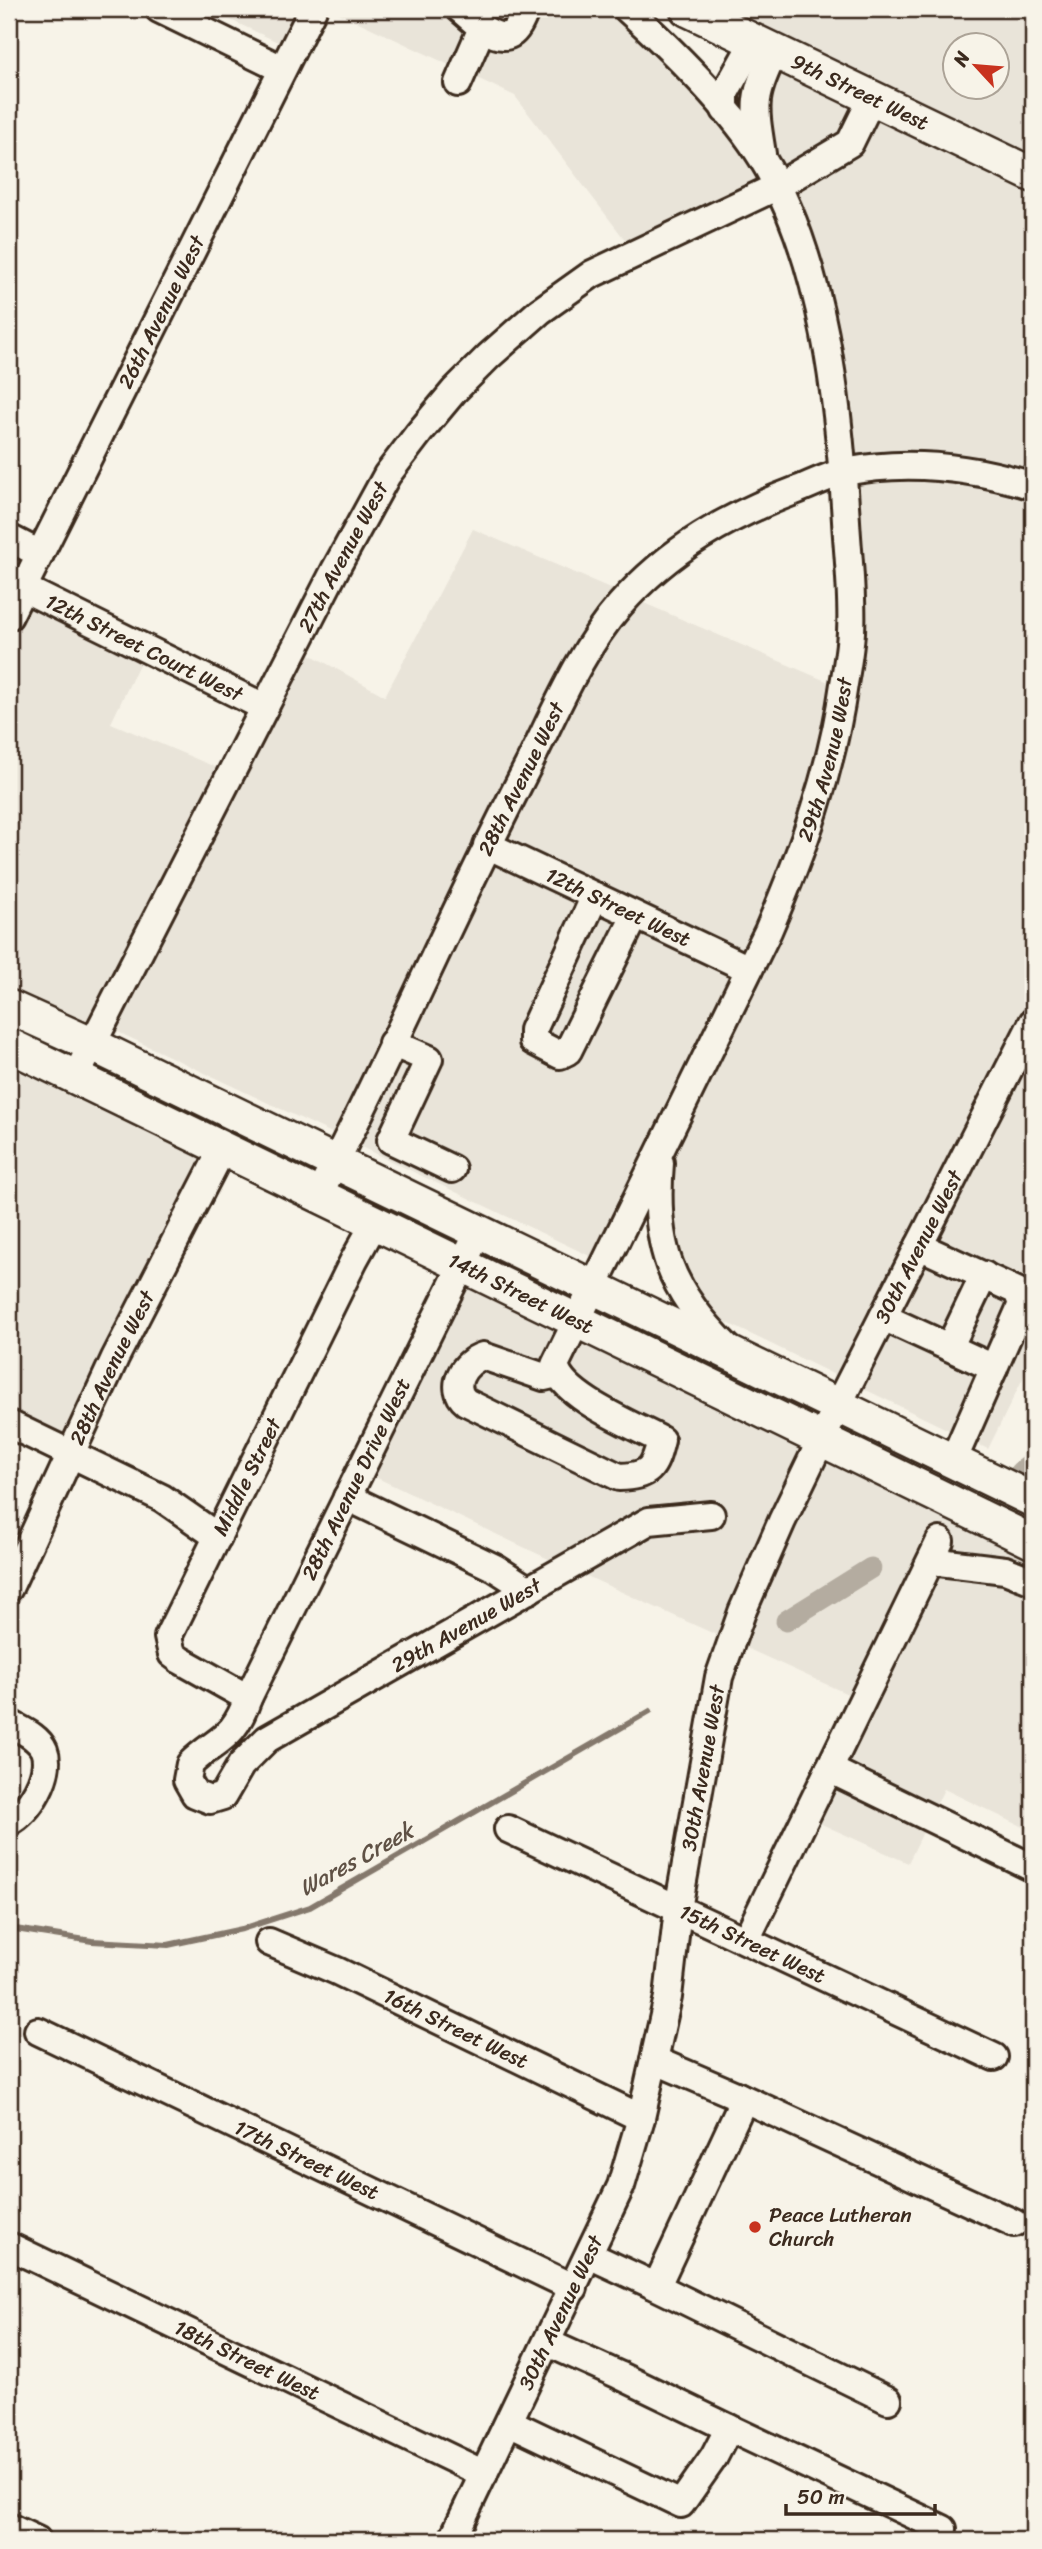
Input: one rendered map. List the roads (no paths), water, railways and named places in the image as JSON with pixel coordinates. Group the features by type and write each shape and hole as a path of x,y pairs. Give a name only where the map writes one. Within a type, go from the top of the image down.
{"main road":[{"name":"9th Street West","path":"687,9 1033,175"},
{"name":"14th Street West","path":"9,1007 93,1045 1033,1500"},
{"name":"14th Street West","path":"9,1045 1033,1542"}],"street":[{"path":"159,9 282,69"},
{"name":"26th Avenue West","path":"9,616 313,9"},
{"path":"460,9 495,36 508,37 518,29 526,9"},
{"name":"29th Avenue West","path":"557,1374 555,1365 778,908 806,837 834,739 851,631 844,472 839,428 819,304 795,228 762,159 725,110 678,58 626,9"},
{"path":"458,83 482,28"},
{"path":"725,110 725,93 764,46"},
{"name":"29th Avenue West","path":"762,159 755,101 764,46"},
{"name":"27th Avenue West","path":"75,1078 340,559 387,475 426,424 489,356 540,311 592,274 776,187 850,144 872,98"},
{"name":"28th Avenue West","path":"318,1196 486,845 580,665 607,621 636,588 675,552 713,527 751,507 844,472 940,466 1012,479 1033,486"},
{"path":"9,538 40,555"},
{"name":"12th Street Court West","path":"23,588 264,707"},
{"name":"12th Street West","path":"486,845 749,969"},
{"path":"595,897 533,1030 533,1041 552,1052 561,1055 568,1051 635,916"},
{"name":"30th Avenue West","path":"452,2540 621,2186 641,2118 668,1997 678,1909 719,1676 747,1601 838,1405 1033,1023"},
{"path":"392,1043 429,1059 391,1140 452,1169"},
{"path":"662,1147 657,1200 667,1261 678,1287 693,1310 737,1356"},
{"name":"28th Avenue West","path":"9,1587 18,1542 72,1454 115,1358 222,1150"},
{"name":"Middle Street","path":"248,1698 172,1654 168,1637 374,1224"},
{"name":"28th Avenue Drive West","path":"234,1728 479,1231"},
{"path":"919,1247 1017,1291 1022,1304 953,1461"},
{"path":"950,1346 984,1275"},
{"path":"883,1317 994,1368"},
{"path":"483,1356 544,1377 557,1374 574,1394 661,1440 656,1461 647,1473 635,1477 619,1477 467,1402 458,1390 460,1378 467,1365 474,1358 483,1356"},
{"path":"9,1424 162,1498 218,1537"},
{"path":"347,1497 495,1567 529,1590"},
{"name":"29th Avenue West","path":"257,1747 649,1521 711,1515"},
{"path":"1007,1571 1022,1562 1033,1542"},
{"path":"747,1940 936,1551 1033,1581"},
{"path":"9,1723 39,1742 46,1759 40,1784 33,1798 17,1818 9,1822"},
{"path":"234,1728 257,1747 241,1765 223,1796 210,1800 195,1794 187,1780 190,1765 223,1740 234,1728"},
{"path":"830,1769 1033,1868"},
{"name":"15th Street West","path":"508,1829 995,2057"},
{"name":"16th Street West","path":"269,1942 337,1971 641,2118"},
{"name":"17th Street West","path":"37,2031 574,2288"},
{"path":"654,2060 1014,2223"},
{"path":"651,2284 660,2279 739,2110 738,2096"},
{"name":"18th Street West","path":"9,2246 484,2474"},
{"path":"589,2255 888,2400"},
{"path":"548,2343 943,2529 937,2540"},
{"path":"509,2422 681,2504 714,2457 729,2428"},
{"path":"9,2526 37,2540"}],"waterway":[{"path":"1020,1472 1033,1463"},
{"path":"786,1621 871,1568"},
{"name":"Wares Creek","path":"9,1928 92,1941 168,1945 242,1929 310,1907 650,1711"}],"place":[{"name":"Peace Lutheran Church","path":"755,2227"}]}
